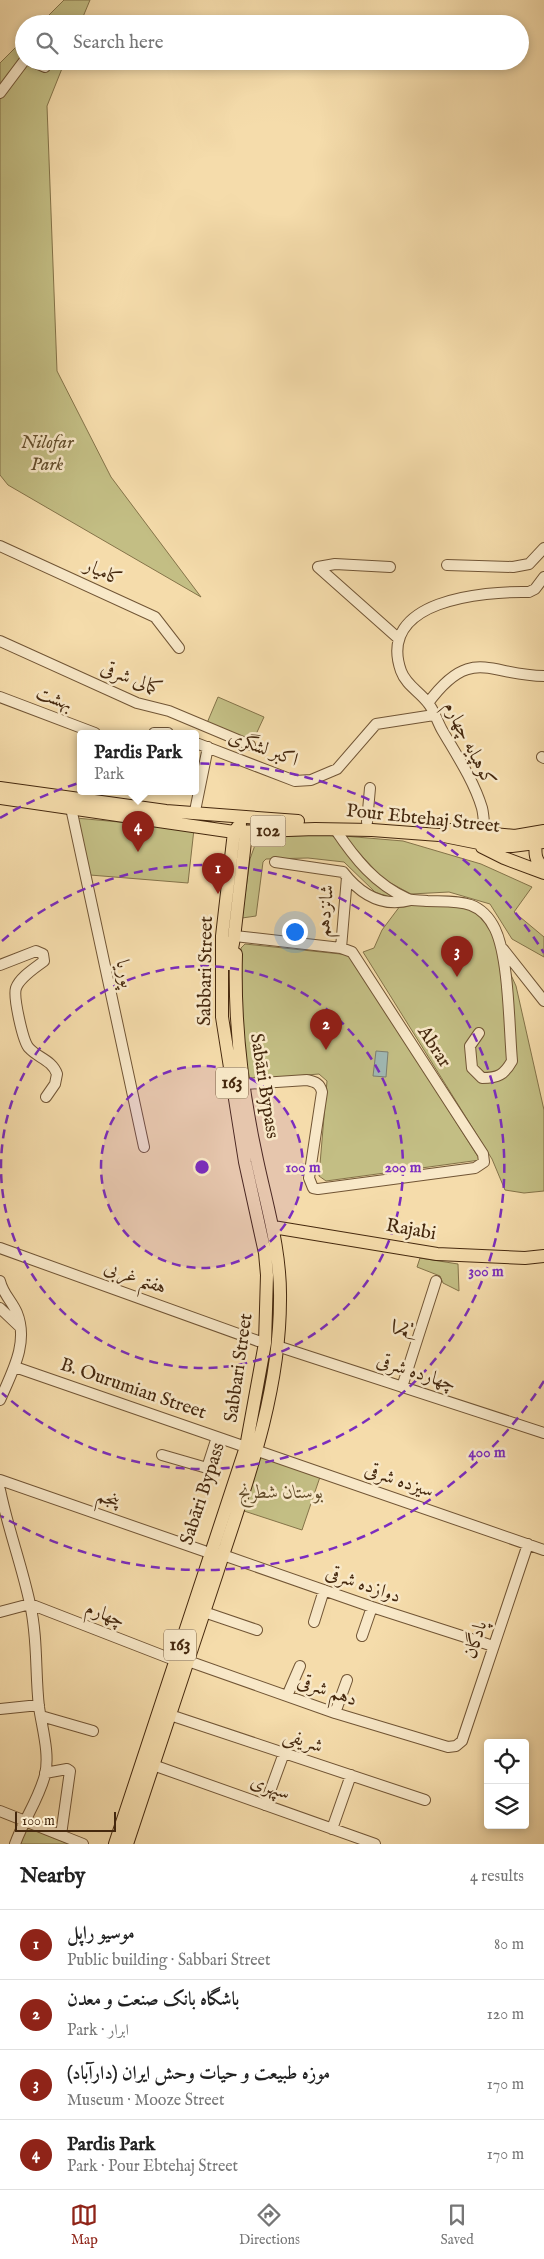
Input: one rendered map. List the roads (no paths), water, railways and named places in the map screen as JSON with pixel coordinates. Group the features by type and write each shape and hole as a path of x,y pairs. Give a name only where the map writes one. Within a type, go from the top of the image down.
{"main road":[{"name":"Pour Ebtehaj Street","path":"4,794 240,829"},
{"name":"Pour Ebtehaj Street","path":"71,804 166,811 195,811 279,826 478,837 540,837"},
{"path":"166,811 240,829 279,826"},
{"name":"Pour Ebtehaj Street","path":"279,826 367,822 429,826 478,837"},
{"path":"233,895 248,851 258,839 279,826"},
{"path":"240,829 242,866"},
{"name":"Sabbari Street","path":"230,937 240,829"},
{"path":"478,837 504,858 544,873"},
{"path":"540,837 544,859"},
{"path":"540,837 534,854 537,861 544,868"},
{"name":"Sabāri Bypass","path":"127,1844 223,1555 249,1448 268,1343 280,1298 278,1252 256,1159 245,1084 236,1016 230,937"},
{"name":"Sabāri Bypass","path":"107,1844 204,1551 249,1448 268,1343 260,1291 258,1250 238,1163 215,1018 216,950 230,937"},
{"name":"Rajabi","path":"273,1227 438,1254 525,1258 544,1256"},
{"name":"Sabbari Street","path":"115,1844 249,1448"},
{"name":"Sabbari Street","path":"120,1844 249,1448"}],"street":[{"path":"0,92 17,70"},
{"name":"کامیار","path":"0,546 155,617 179,648"},
{"path":"447,565 513,567 529,564 544,548"},
{"path":"390,567 335,564 318,568 399,639 410,622 425,609 461,598 489,594 529,592 535,590 544,577"},
{"name":"کوهپایه چهارم","path":"399,639 397,656 402,674 428,703 466,773 482,808 478,837"},
{"name":"کمالی شرقی","path":"0,640 137,703 169,711 250,745"},
{"path":"428,703 442,683 454,675 474,667 484,666 522,676 544,676"},
{"name":"بهشت","path":"0,697 87,730"},
{"name":"اکبر لشگری","path":"208,747 295,781 311,780 337,769 376,724 434,715"},
{"path":"199,744 208,747 199,791"},
{"path":"367,822 370,788"},
{"path":"195,811 198,795"},
{"name":"پوریا","path":"71,804 144,1147"},
{"path":"336,829 356,860 386,888 411,900"},
{"name":"شانزدهم","path":"275,862 336,869 343,872 375,900 401,903 411,900 466,903 482,910 495,928 502,948"},
{"name":"شانزدهم","path":"341,948 347,877"},
{"path":"230,937 341,948 352,952 483,1154 484,1162 481,1166 328,1188 313,1188 309,1178 322,1092 321,1087 316,1082 306,1080 245,1084"},
{"path":"502,948 544,1001"},
{"path":"479,1033 470,1046 472,1068 482,1078 496,1078 506,1072 512,1061 502,948"},
{"path":"0,964 36,951 43,954 44,961 20,981 16,994 25,1043 31,1050 51,1063 57,1074 55,1084 46,1097"},
{"name":"هفتم غربی","path":"0,1248 268,1343"},
{"path":"0,1281 4,1293 16,1312 21,1340 15,1367 0,1400"},
{"name":"یکم","path":"402,1387 436,1281"},
{"path":"0,1308 20,1327"},
{"name":"چهارده شرقی","path":"268,1343 544,1433"},
{"name":"B. Ourumian Street","path":"15,1367 249,1448"},
{"path":"162,1455 207,1468 217,1437"},
{"name":"سیزده شرقی","path":"249,1448 544,1550"},
{"name":"پنجم","path":"0,1480 204,1551"},
{"path":"0,1490 2,1506 30,1604 36,1644 39,1705 46,1758 45,1773 34,1808 24,1820 15,1844"},
{"name":"پادگان","path":"456,1746 462,1741 528,1544"},
{"name":"دوازده شرقی","path":"223,1555 372,1607 493,1646"},
{"path":"314,1622 324,1590"},
{"path":"0,1612 30,1604"},
{"name":"چهارم","path":"30,1604 169,1658"},
{"path":"362,1636 372,1607"},
{"path":"204,1612 257,1630"},
{"name":"دهم شرقی","path":"188,1661 335,1713 448,1747 456,1746"},
{"path":"287,1696 300,1666"},
{"path":"335,1713 347,1680"},
{"path":"0,1709 39,1705"},
{"name":"شریفی","path":"170,1714 425,1800"},
{"path":"41,1716 93,1731"},
{"path":"265,1805 284,1753"},
{"name":"سپهری","path":"153,1765 375,1844"},
{"path":"45,1773 70,1771 61,1835"},
{"path":"332,1829 351,1775"},
{"path":"0,1811 83,1844"}],"water":[{"path":"376,1051 388,1052 386,1077 373,1076"}],"place":[{"name":"Pardis Park","path":"138,852"},
{"name":"موسیو راپل","path":"218,894"},
{"name":"موزه طبیعت و حیات وحش ایران (دارآباد)","path":"457,977"},
{"name":"باشگاه بانک صنعت و معدن","path":"326,1050"}],"park label":[{"name":"Nilofar Park","path":"47,454"},
{"name":"بوستان شطرنج","path":"281,1493"}]}
